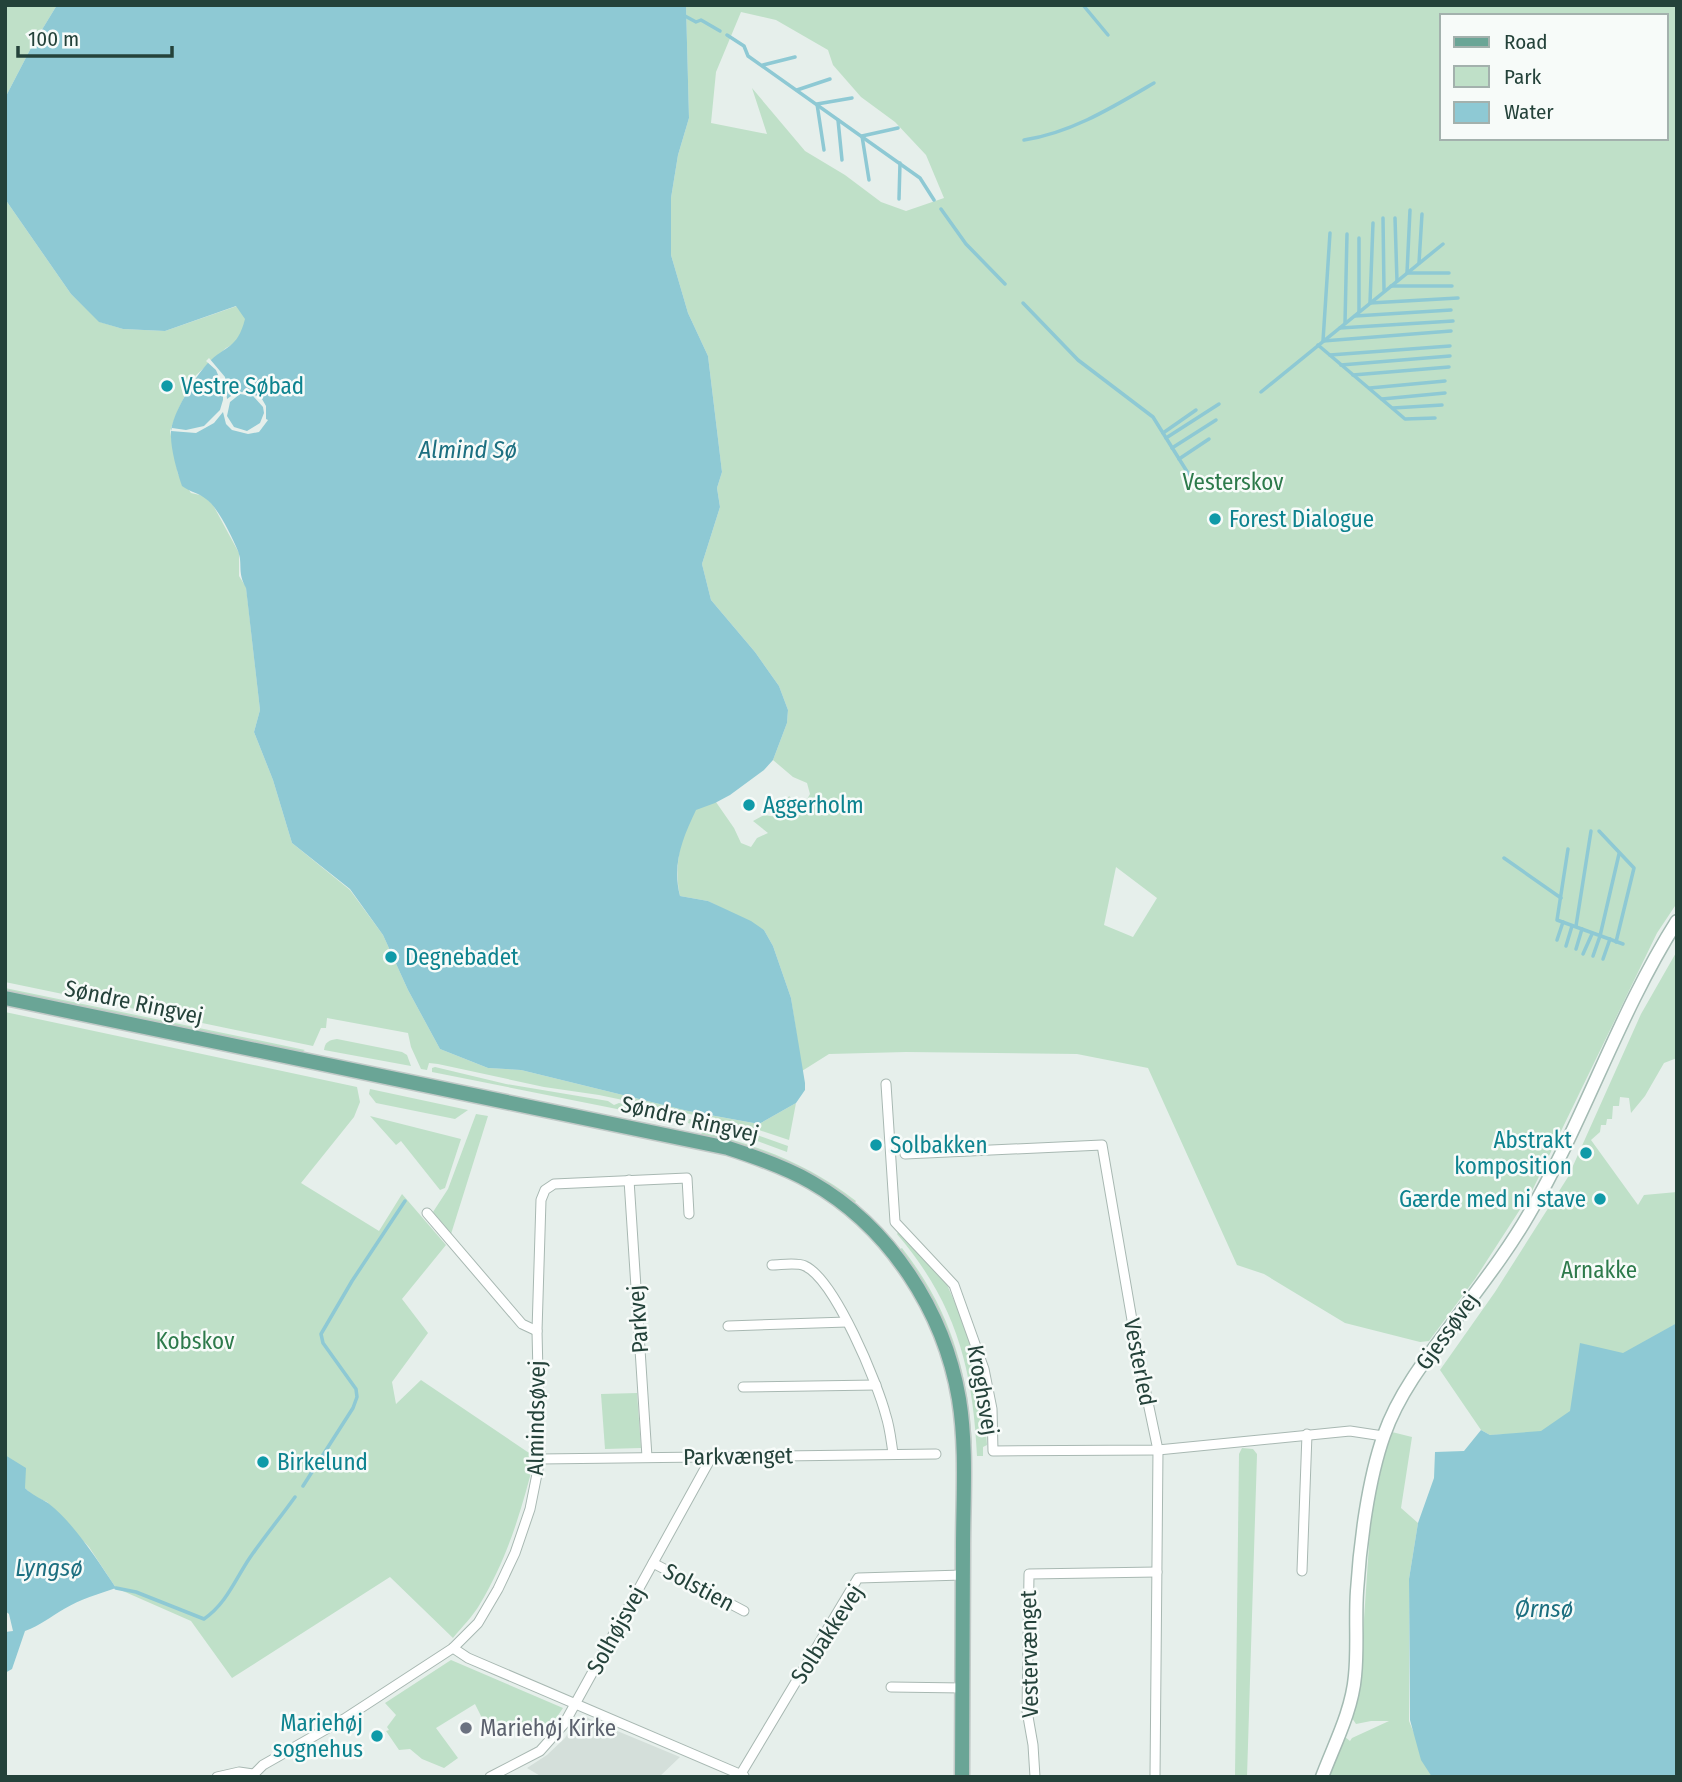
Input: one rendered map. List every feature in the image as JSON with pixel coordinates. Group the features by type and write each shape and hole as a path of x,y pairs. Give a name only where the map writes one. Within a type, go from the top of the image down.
{"main road":[{"name":"Søndre Ringvej","path":"5,999 728,1147 812,1182 844,1205 882,1239 916,1285 941,1336 959,1401 963,1458 962,1777"}],"street":[{"name":"Gjessøvej","path":"1322,1777 1342,1725 1355,1678 1358,1577 1371,1489 1383,1436 1419,1367 1489,1274 1563,1154 1632,1001 1677,921"},
{"name":"Kroghsvej","path":"886,1083 895,1222 954,1285 984,1369 992,1409 993,1451 1158,1450 1350,1431 1383,1436"},
{"name":"Vesterled","path":"905,1154 1101,1145 1138,1355 1158,1450 1155,1777"},
{"name":"Almindsøvej","path":"252,1775 263,1765 344,1718 453,1648 478,1623 510,1565 530,1509 540,1459 537,1331 541,1200 545,1190 554,1184 687,1178 689,1214"},
{"name":"Parkvej","path":"629,1180 647,1457"},
{"path":"428,1213 522,1324 537,1331"},
{"path":"772,1265 804,1266 822,1282 835,1299 876,1385 887,1417 893,1454"},
{"path":"728,1326 846,1322"},
{"path":"743,1387 876,1385"},
{"path":"1302,1571 1307,1434"},
{"name":"Parkvænget","path":"540,1459 936,1454"},
{"name":"Solhøjsvej","path":"490,1777 540,1751 558,1732 712,1456"},
{"name":"Solstien","path":"653,1563 744,1611"},
{"name":"Vestervænget","path":"1035,1777 1027,1711 1029,1574 1157,1572"},
{"name":"Solbakkevej","path":"742,1776 858,1578 963,1575"},
{"path":"453,1648 468,1658 742,1776"},
{"path":"891,1687 962,1688"},
{"path":"218,1777 239,1772 252,1775"}],"shaded area":[{"path":"584,1716 680,1757 659,1777 542,1777 527,1768 547,1755 565,1738 577,1718"}],"green space":[{"path":"5,5 57,5 5,98"},
{"name":"Vesterskov","path":"686,5 1677,5 1677,903 1657,933 1532,1191 1475,1279 1429,1341 1420,1342 1345,1323 1264,1274 1237,1265 1148,1068 1077,1054 906,1052 829,1054 802,1071 791,998 773,946 764,930 708,901 680,896 679,852 700,779 734,828 741,843 751,847 757,838 768,833 753,821 764,815 777,817 789,796 802,808 810,794 807,783 793,777 773,760 787,723 788,710 779,686 755,652 711,600 702,564 720,507 717,488 722,472 708,356 688,313 671,255 671,198 678,155 689,118","holes":["741,12 776,20 828,50 833,65 861,97 895,122 926,155 944,198 906,211 881,202 845,175 805,151 752,88 767,134 711,123 716,72","1116,867 1157,898 1133,937 1104,925"]},
{"path":"5,199 71,294 100,322 123,329 165,331 237,306 277,321 226,348 194,377 170,431 178,474 191,493 204,496 213,505 239,553 239,576 246,587 260,710 254,732 273,780 292,843 350,890 383,935 408,990 440,1049 488,1068 521,1070 688,1111 759,1124 796,1103 789,1140 753,1128 599,1095 544,1087 438,1064 429,1063 427,1070 421,1069 408,1033 327,1018 326,1028 321,1028 313,1046 5,982"},
{"name":"Arnakke","path":"1677,951 1677,1058 1664,1063 1645,1096 1631,1113 1629,1098 1620,1097 1619,1106 1613,1106 1612,1119 1607,1119 1606,1125 1601,1125 1600,1132 1591,1140 1638,1205 1644,1195 1677,1192 1677,1344 1550,1432 1490,1435 1481,1430 1440,1370 1495,1292 1568,1177 1641,1014"},
{"path":"5,988 305,1050 300,1053 5,991"},
{"name":"Kobskov","path":"5,1012 357,1087 360,1102 354,1117 301,1183 379,1231 402,1194 446,1245 402,1299 428,1333 392,1382 396,1404 421,1380 535,1457 519,1514 499,1569 477,1608 453,1638 390,1577 232,1678 191,1621 116,1588 89,1547 47,1502 35,1497 25,1488 5,1455"},
{"path":"337,1039 402,1052 407,1055 411,1066 324,1050 328,1042"},
{"path":"435,1067 506,1084 608,1101 614,1105 619,1103 652,1111 652,1116 432,1072"},
{"path":"370,1089 468,1110 455,1119 376,1103 369,1094"},
{"path":"476,1114 488,1116 451,1234 433,1212 448,1189"},
{"path":"370,1116 461,1139 445,1188 440,1190 401,1141 396,1145"},
{"path":"689,1119 743,1130 788,1146 787,1152 741,1135 688,1123"},
{"path":"702,1132 744,1143 783,1158 821,1177 856,1201 854,1204 818,1179 781,1161 701,1135"},
{"path":"899,1231 944,1278 963,1321 982,1384 987,1445 983,1447 983,1456 977,1456 971,1393 957,1337 933,1285 897,1234"},
{"path":"902,1248 932,1293 953,1340 966,1390 972,1444 968,1442 936,1307 899,1250"},
{"path":"637,1393 641,1448 605,1449 601,1394"},
{"path":"1392,1432 1412,1437 1401,1508 1418,1523 1409,1579 1409,1721 1432,1777 1329,1777 1345,1737 1350,1741 1389,1721 1356,1724 1352,1718 1360,1679 1371,1515 1387,1443"},
{"path":"1242,1448 1253,1449 1257,1454 1247,1777 1235,1777 1239,1454"},
{"path":"451,1660 563,1708 546,1733 534,1730 530,1720 489,1732 475,1704 436,1728 458,1758 444,1768 422,1759 410,1749 399,1750 386,1731 396,1715 385,1703"}],"water":[{"name":"Almind Sø","path":"57,5 686,5 689,118 678,155 671,198 671,255 688,313 708,356 722,472 717,488 720,507 702,564 711,600 755,652 779,686 788,710 787,723 773,760 764,770 730,795 696,810 680,852 678,885 680,896 708,901 751,921 764,930 773,946 791,998 805,1083 805,1090 796,1103 759,1124 688,1111 521,1070 488,1068 440,1049 408,990 383,935 350,889 292,843 273,780 254,732 260,710 246,588 238,551 211,503 182,486 171,438 175,416 191,386 207,364 234,342 245,319 236,306 165,331 123,329 99,322 71,294 5,199 5,98"},
{"name":"Ørnsø","path":"1677,1323 1677,1777 1432,1777 1421,1760 1410,1720 1409,1579 1418,1523 1434,1478 1435,1452 1464,1451 1481,1430 1490,1435 1541,1431 1570,1411 1580,1343 1623,1353"},
{"name":"Lyngsø","path":"5,1455 26,1468 25,1488 58,1511 85,1543 116,1588 77,1602 25,1631 12,1669 5,1673 5,1632 13,1631 9,1614 5,1611"}],"pier":[{"path":"209,358 225,377 227,399 235,393 248,391 262,399 268,420 259,432 248,434 232,430 226,424 223,412 214,423 196,433 171,431 172,428 186,430 204,426 220,410 223,387 216,370 206,361","holes":["240,394 253,396 263,407 260,423 247,431 234,427 227,416 230,402"]}],"waterway":[{"path":"1083,5 1108,35"},
{"path":"685,16 696,22 701,20 720,31"},
{"path":"727,35 744,46 748,56 920,178 934,200"},
{"path":"763,65 795,57"},
{"path":"797,90 830,79"},
{"path":"1024,140 1075,125 1154,83"},
{"path":"824,150 817,104 852,98"},
{"path":"838,120 842,160"},
{"path":"869,180 862,136 898,128"},
{"path":"899,199 900,163"},
{"path":"941,209 966,244 1005,284"},
{"path":"1410,210 1407,273 1449,273"},
{"path":"1419,263 1422,214"},
{"path":"1383,218 1384,290"},
{"path":"1395,218 1397,281"},
{"path":"1373,223 1370,303 1458,298"},
{"path":"1330,233 1323,341 1451,331"},
{"path":"1345,323 1347,234"},
{"path":"1359,238 1359,312"},
{"path":"1261,392 1443,244"},
{"path":"1391,286 1452,286"},
{"path":"1023,303 1078,360 1153,417 1196,486"},
{"path":"1355,316 1451,310"},
{"path":"1340,328 1453,321"},
{"path":"1318,345 1405,419 1435,418"},
{"path":"1330,355 1450,346"},
{"path":"1341,365 1450,356"},
{"path":"1353,375 1449,367"},
{"path":"1370,388 1445,381"},
{"path":"1382,399 1445,393"},
{"path":"1166,438 1219,404"},
{"path":"1393,408 1442,405"},
{"path":"1163,433 1196,410"},
{"path":"1172,448 1216,420"},
{"path":"1179,459 1209,439"},
{"path":"1576,926 1591,831"},
{"path":"1599,831 1634,868 1616,942"},
{"path":"1568,849 1557,920 1623,944"},
{"path":"1593,956 1619,854"},
{"path":"1504,858 1561,898"},
{"path":"1557,940 1563,922"},
{"path":"1566,946 1572,926"},
{"path":"1576,949 1582,929"},
{"path":"1583,954 1592,934"},
{"path":"1603,959 1610,939"},
{"path":"303,1486 353,1408 357,1397 356,1389 323,1343 321,1334 405,1201"},
{"path":"116,1588 136,1592 204,1619 224,1599 249,1559 295,1497"}],"place":[{"name":"Vestre Søbad","path":"167,386"},
{"name":"Forest Dialogue","path":"1215,519"},
{"name":"Aggerholm","path":"749,805"},
{"name":"Degnebadet","path":"391,957"},
{"name":"Solbakken","path":"876,1145"},
{"name":"Abstrakt komposition","path":"1586,1153"},
{"name":"Gærde med ni stave","path":"1600,1199"},
{"name":"Birkelund","path":"263,1462"},
{"name":"Mariehøj Kirke","path":"466,1728"},
{"name":"Mariehøj sognehus","path":"377,1736"}]}
